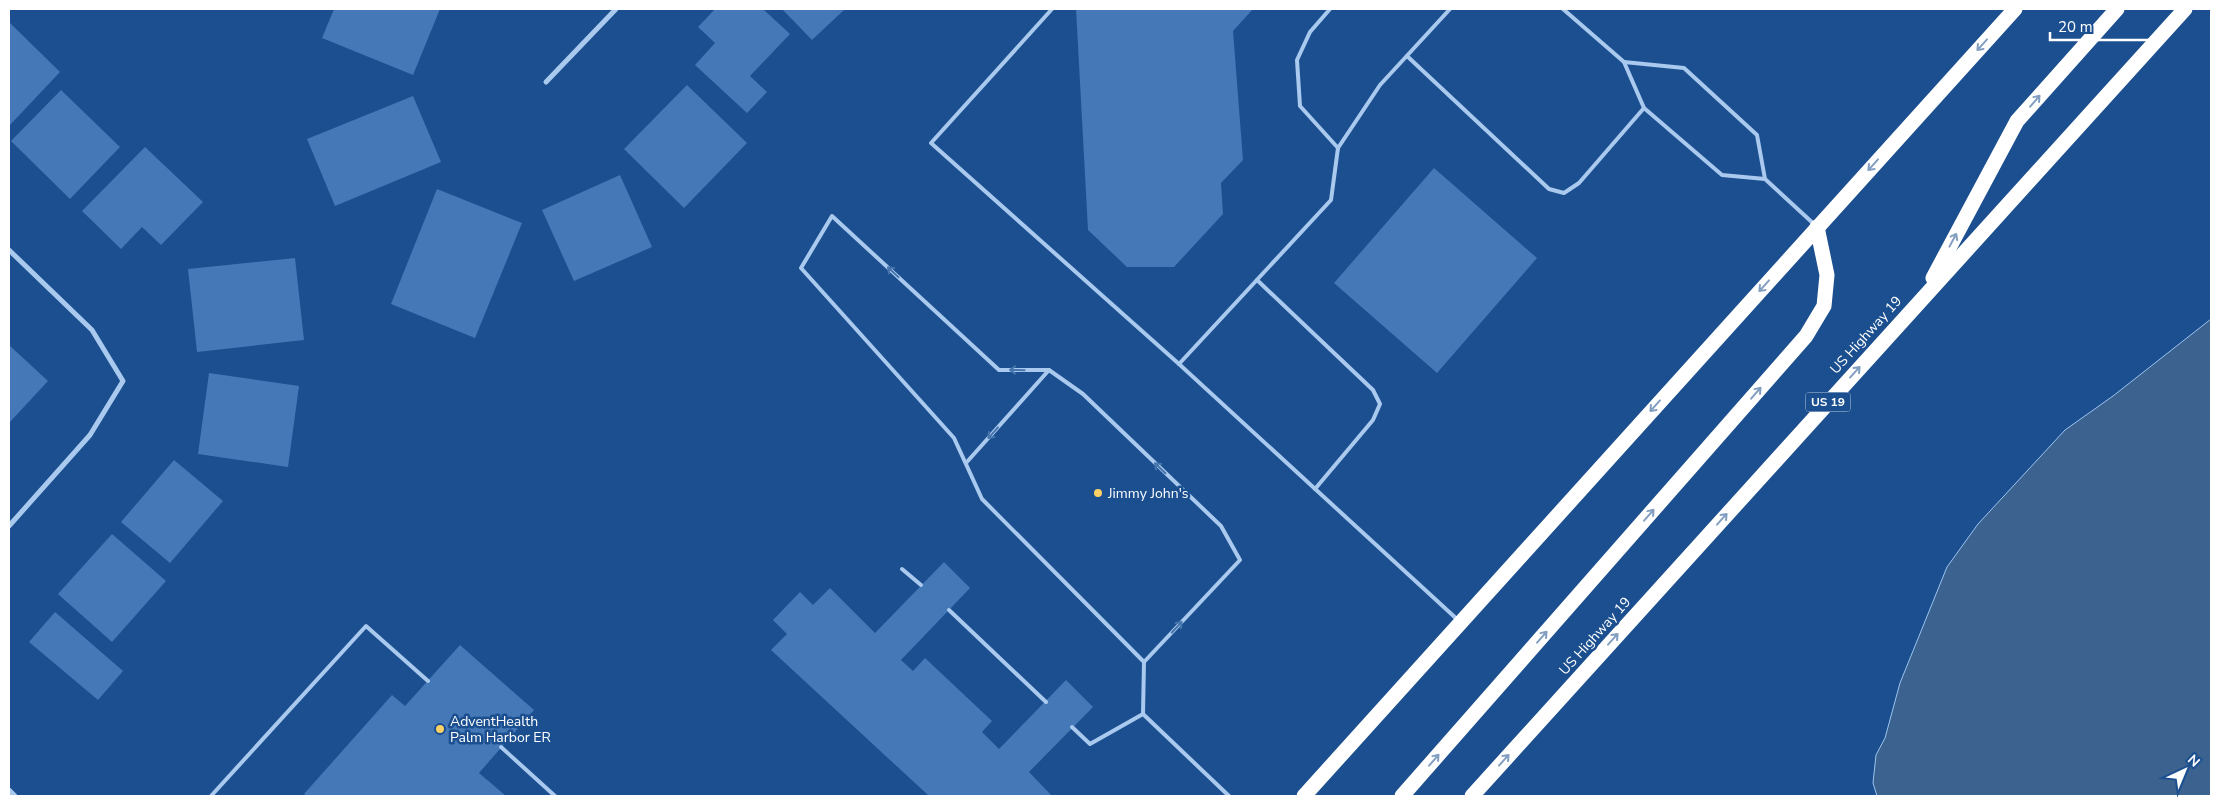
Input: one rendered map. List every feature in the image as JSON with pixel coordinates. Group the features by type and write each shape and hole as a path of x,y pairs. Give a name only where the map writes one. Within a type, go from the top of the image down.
{"highway":[{"path":"1304,796 2015,9"},
{"path":"1921,299 2017,121 2117,9"},
{"name":"US Highway 19","path":"1472,796 2185,9"},
{"path":"1402,796 1806,336 1824,306 1827,274 1817,227"}],"street":[{"path":"546,82 616,9"},
{"path":"9,250 92,330 122,381 90,436 9,526"},
{"path":"9,790 15,796"}],"lane":[{"path":"1052,9 931,143 1179,364 1460,623"},
{"path":"1330,9 1310,32 1297,60 1300,106 1338,148"},
{"path":"1179,364 1331,200 1338,148 1380,85 1450,9"},
{"path":"1564,9 1624,62 1644,108 1722,175 1765,179"},
{"path":"1407,56 1549,189 1564,193 1580,183 1644,108"},
{"path":"1624,62 1684,68 1757,135 1765,179 1817,227"},
{"path":"1144,662 982,499 954,438 801,268 832,216 999,370 1049,370 1083,394 1222,526 1240,560 1144,662 1143,714 1228,796"},
{"path":"1257,280 1373,390 1380,404 1373,420 1315,489"},
{"path":"966,463 1049,370"},
{"path":"902,569 921,586"},
{"path":"949,610 1046,702"},
{"path":"211,796 366,626 428,681"},
{"path":"1072,727 1090,744 1143,714"},
{"path":"501,747 555,796"}],"water":[{"path":"2211,319 2211,796 1877,796 1873,783 1876,755 1885,738 1900,683 1947,567 1978,524 2065,430 2113,396"}],"building":[{"path":"334,9 440,9 413,75 322,38"},
{"path":"715,9 763,9 790,34 750,76 767,92 747,113 695,65 715,43 698,27"},
{"path":"782,9 845,9 812,40"},
{"path":"1076,9 1253,9 1233,31 1243,160 1221,183 1223,214 1174,267 1127,267 1088,230"},
{"path":"9,22 60,72 9,126"},
{"path":"687,85 747,143 684,208 624,149"},
{"path":"61,90 120,147 70,199 11,141"},
{"path":"413,96 441,162 335,206 307,139"},
{"path":"145,147 203,202 161,245 142,227 121,249 82,211"},
{"path":"1434,168 1537,258 1437,373 1334,283"},
{"path":"620,175 652,247 574,281 542,210"},
{"path":"437,189 522,223 475,338 391,304"},
{"path":"295,258 304,340 197,352 188,269"},
{"path":"9,345 48,381 9,423"},
{"path":"209,373 299,386 288,467 198,454"},
{"path":"174,460 223,501 170,563 121,522"},
{"path":"112,534 166,581 112,642 58,594"},
{"path":"944,562 970,588 901,660 913,671 925,658 992,721 982,732 999,749 1066,680 1093,707 1029,772 1051,795 1049,796 929,796 771,650 787,634 773,620 800,592 813,605 830,588 875,633"},
{"path":"55,612 123,671 98,700 29,642"},
{"name":"AdventHealth Palm Harbor ER","path":"460,645 534,710 479,773 506,796 307,796 304,794 392,695 405,706"}],"place":[{"name":"Jimmy John's","path":"1098,493"},
{"name":"AdventHealth Palm Harbor ER","path":"440,729"}]}
